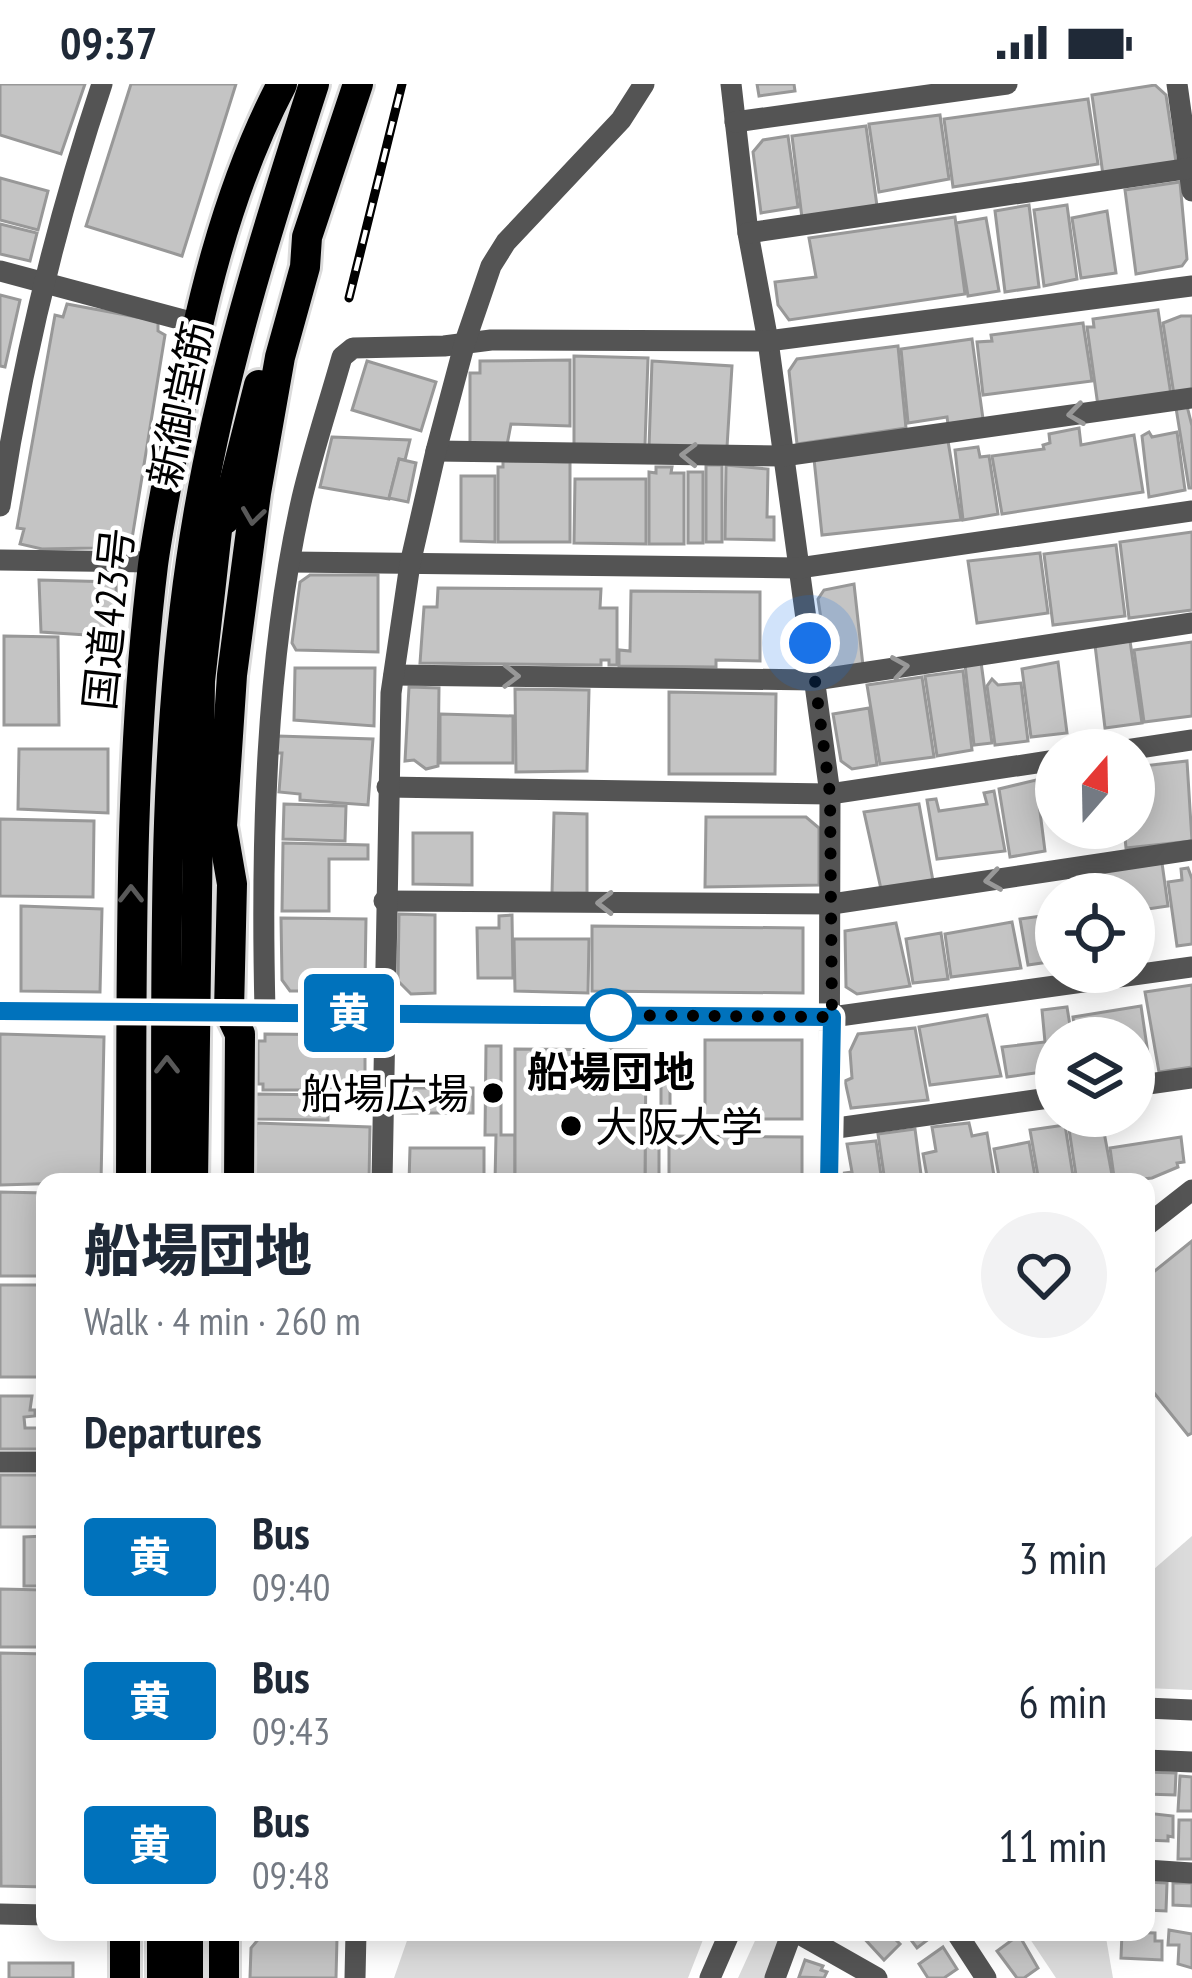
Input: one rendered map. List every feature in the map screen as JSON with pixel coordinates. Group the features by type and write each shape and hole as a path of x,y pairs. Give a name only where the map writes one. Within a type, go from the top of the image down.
{"highway":[{"path":"202,562 188,516 208,360 238,226 282,84"},
{"name":"国道423号","path":"132,1173 141,1011 131,867 153,562 198,324 243,170 282,84"},
{"name":"新御堂筋","path":"193,1173 202,562 224,384 273,208 314,84"},
{"name":"新御堂筋","path":"166,1173 168,871 177,682 256,335 331,84"},
{"path":"202,562 358,84"},
{"path":"239,1173 240,1034 218,1011 232,884 222,826 232,675 256,493 307,237"},
{"path":"125,1941 125,1978"},
{"path":"162,1941 162,1978"},
{"path":"188,1941 188,1978"},
{"path":"224,1941 224,1978"}],"street":[{"path":"0,506 13,420 44,280 102,84"},
{"path":"382,1173 384,901 394,674 410,564 436,451 490,266 506,242 621,120 644,84"},
{"path":"730,84 830,794 830,1173"},
{"path":"735,122 1007,84"},
{"path":"748,233 1191,176 1177,84"},
{"path":"0,271 198,324"},
{"path":"266,1011 266,852 273,715 291,562 302,497 343,357 353,348 768,341 1192,286"},
{"path":"436,451 783,456 1192,398"},
{"path":"291,562 800,568 1192,511"},
{"path":"0,560 153,562"},
{"path":"394,674 815,680 1192,623"},
{"path":"1155,746 1192,740"},
{"path":"387,787 830,794 1035,763"},
{"path":"384,901 832,904 1192,850"},
{"path":"0,1011 832,1017 1192,967"},
{"path":"1155,1083 1192,1078"},
{"path":"830,1129 1035,1100"},
{"path":"1155,1204 1188,1199"},
{"path":"1155,1220 1188,1199"},
{"path":"0,1462 36,1462"},
{"path":"1155,1708 1192,1710"},
{"path":"1155,1760 1192,1762"},
{"path":"1155,1871 1192,1873"},
{"path":"0,1914 36,1915"},
{"path":"355,1978 356,1941"},
{"path":"710,1978 726,1941"},
{"path":"775,1978 790,1941"},
{"path":"810,1941 878,1978"},
{"path":"962,1941 986,1978"}],"shaded area":[{"path":"1192,1536 1192,1690 1155,1688 1155,1568"},
{"path":"407,1941 702,1941 688,1978 394,1978"},
{"path":"755,1941 778,1941 765,1978 738,1978"},
{"path":"1031,1941 1107,1941 1113,1978 1056,1978"}],"building":[{"path":"0,84 85,84 61,154 0,135"},
{"path":"131,84 236,84 182,256 86,226"},
{"path":"757,84 794,84 795,91 759,96"},
{"path":"1155,85 1166,95 1176,162 1103,175 1092,95"},
{"path":"1088,99 1098,164 953,187 944,119"},
{"path":"940,115 949,179 879,192 869,124"},
{"path":"866,126 877,206 802,218 792,136"},
{"path":"788,136 798,207 761,213 753,152 763,140"},
{"path":"0,178 48,191 38,230 0,220"},
{"path":"1180,182 1187,259 1182,266 1136,274 1125,190"},
{"path":"1029,205 1039,287 1005,292 995,211"},
{"path":"1067,205 1077,279 1044,286 1034,210"},
{"path":"1107,211 1116,273 1081,278 1072,218"},
{"path":"955,217 965,294 789,320 778,305 775,282 816,277 809,238"},
{"path":"986,218 999,291 968,296 956,223"},
{"path":"0,224 37,233 30,261 0,254"},
{"path":"0,295 20,300 5,367 0,366"},
{"path":"67,304 158,321 158,331 165,335 131,545 121,549 96,542 94,548 42,549 20,544 24,529 17,528 55,315 63,317"},
{"path":"1158,310 1171,395 1098,406 1087,327 1094,327 1093,319"},
{"path":"1192,316 1192,393 1174,395 1163,323"},
{"path":"1083,323 1092,381 983,395 977,342 992,341 991,335"},
{"path":"972,339 983,419 948,424 947,417 908,423 901,349"},
{"path":"898,346 906,428 797,444 789,371 797,359"},
{"path":"574,356 648,358 645,445 574,444"},
{"path":"570,360 570,426 511,424 507,445 470,445 470,373 480,373 480,361"},
{"path":"367,361 436,382 421,431 352,410"},
{"path":"652,361 732,366 727,447 649,447"},
{"path":"1187,406 1192,426 1192,488 1176,408"},
{"path":"1079,428 1081,445 1134,435 1143,492 1002,514 992,456 1044,449 1050,443 1049,434"},
{"path":"1149,432 1152,437 1177,432 1185,490 1149,497 1142,436"},
{"path":"332,437 410,440 405,460 399,459 389,499 320,487"},
{"path":"948,441 961,520 822,535 814,459"},
{"path":"978,447 980,457 989,456 998,514 963,520 955,450"},
{"path":"399,459 416,463 408,502 389,498"},
{"path":"503,461 570,462 570,542 498,542 498,467 503,467"},
{"path":"706,465 722,465 722,542 706,542"},
{"path":"726,465 768,469 767,517 774,517 774,540 725,539"},
{"path":"656,467 684,473 684,544 649,544 649,472 656,473"},
{"path":"688,472 703,472 703,543 688,543"},
{"path":"461,476 495,476 495,542 461,541"},
{"path":"575,479 646,479 646,544 574,543"},
{"path":"1192,532 1192,610 1129,618 1120,542"},
{"path":"1116,545 1125,616 1053,625 1044,554"},
{"path":"1040,553 1048,613 977,623 968,561"},
{"path":"310,575 378,575 378,652 296,650 292,643 300,582"},
{"path":"39,580 116,582 117,637 41,632"},
{"path":"854,584 863,666 829,671 818,599 824,590"},
{"path":"438,588 601,589 600,608 617,608 617,665 609,665 609,660 601,660 601,665 420,663 424,607 437,607"},
{"path":"631,591 760,592 760,661 716,660 716,667 619,666 619,650 630,651"},
{"path":"4,636 58,637 59,725 4,725"},
{"path":"1130,641 1142,723 1105,728 1095,645"},
{"path":"1192,642 1192,716 1144,722 1134,650"},
{"path":"981,662 992,743 974,745 965,664"},
{"path":"1058,662 1066,729 1035,729 1031,737 1022,669"},
{"path":"295,668 375,668 374,726 294,720"},
{"path":"963,671 972,750 937,756 925,676"},
{"path":"922,677 934,757 880,764 867,685"},
{"path":"992,679 998,685 1021,683 1028,741 995,745 987,686"},
{"path":"409,687 439,688 438,766 426,769 414,760 405,761"},
{"path":"515,689 589,690 587,771 516,772"},
{"path":"669,692 776,694 775,774 669,774"},
{"path":"869,708 877,765 852,769 841,761 833,714"},
{"path":"440,714 513,716 513,763 440,763"},
{"path":"277,736 373,739 368,805 300,800 300,794 279,792 282,753 276,753"},
{"path":"19,749 108,749 108,813 18,809"},
{"path":"1187,761 1192,841 1155,845 1155,765"},
{"path":"1035,780 1035,849 1045,851 1010,857 999,789"},
{"path":"994,791 1005,851 937,859 927,800 936,799 939,811 987,804 984,793"},
{"path":"284,804 346,806 345,841 283,839"},
{"path":"919,804 933,881 881,889 864,812"},
{"path":"554,813 587,814 587,893 552,894"},
{"path":"706,817 806,817 819,828 819,885 705,887"},
{"path":"0,819 94,821 93,897 0,896"},
{"path":"413,833 472,833 472,885 413,884"},
{"path":"283,843 368,845 368,859 329,859 329,911 282,911"},
{"path":"1162,863 1168,906 1155,908 1155,873 1089,873"},
{"path":"1188,868 1192,944 1177,946 1168,882 1182,880 1181,869"},
{"path":"21,906 102,909 100,992 21,991"},
{"path":"399,914 435,915 435,993 411,994 398,981"},
{"path":"512,915 513,978 478,978 477,928 499,928 499,916"},
{"path":"1035,917 1035,964 1028,965 1020,919"},
{"path":"281,918 366,919 365,981 357,991 290,991 282,980"},
{"path":"1012,922 1021,968 951,977 945,934"},
{"path":"896,923 910,986 857,994 846,987 845,931"},
{"path":"592,926 803,928 803,993 592,991"},
{"path":"941,933 948,979 913,983 906,939"},
{"path":"514,939 589,939 588,993 515,991"},
{"path":"1192,985 1192,1067 1159,1072 1155,1017 1149,1017 1145,993"},
{"path":"1141,1006 1143,1017 1073,1017"},
{"path":"1067,1007 1069,1017 1043,1017 1042,1010"},
{"path":"987,1015 1001,1076 930,1085 919,1027"},
{"path":"915,1028 928,1100 851,1108 845,1081 852,1078 850,1051 858,1034"},
{"path":"0,1034 104,1037 101,1173 36,1173 36,1184 0,1185"},
{"path":"265,1034 356,1035 356,1041 365,1041 365,1085 360,1090 263,1090 263,1084 258,1084 258,1041 265,1041"},
{"path":"705,1040 802,1040 802,1119 705,1119"},
{"path":"1035,1043 1035,1073 1007,1077 1002,1047"},
{"name":"船場広場","path":"486,1046 501,1046 501,1135 515,1135 515,1173 495,1173 496,1135 485,1135"},
{"path":"515,1049 646,1050 645,1173 515,1173"},
{"name":"船場広場","path":"661,1067 670,1067 670,1128 659,1129 659,1173 645,1173 645,1120 661,1120"},
{"path":"402,1088 473,1088 473,1113 403,1113"},
{"path":"256,1094 328,1095 328,1120 255,1119"},
{"path":"256,1123 370,1127 369,1173 255,1173"},
{"path":"969,1123 972,1136 987,1133 994,1173 926,1173 923,1154 936,1151 932,1127"},
{"path":"915,1129 921,1173 884,1173 878,1134"},
{"path":"1035,1129 1035,1137 1067,1137 1073,1173 1037,1173 1030,1130"},
{"path":"669,1136 802,1137 802,1173 669,1173"},
{"path":"1070,1137 1105,1137 1112,1173 1076,1173"},
{"path":"1181,1137 1184,1162 1155,1177 1155,1173 1113,1173 1110,1148"},
{"path":"876,1141 881,1173 844,1173 852,1172 847,1144"},
{"path":"1029,1142 1034,1173 998,1173 994,1149"},
{"path":"410,1148 484,1148 484,1173 409,1173"},
{"path":"0,1192 36,1193 36,1276 0,1276"},
{"path":"1192,1241 1192,1433 1188,1435 1155,1394 1155,1271"},
{"path":"0,1285 36,1285 36,1377 0,1377"},
{"path":"0,1396 32,1396 30,1410 35,1410 35,1416 24,1417 25,1428 36,1428 36,1449 0,1449"},
{"path":"0,1475 36,1475 36,1527 0,1527"},
{"path":"36,1536 36,1586 24,1586 24,1537"},
{"path":"0,1589 36,1590 36,1647 0,1647"},
{"path":"0,1653 36,1654 36,1887 1,1886"},
{"path":"1155,1772 1176,1773 1175,1795 1155,1794"},
{"path":"1180,1776 1192,1777 1192,1811 1178,1811"},
{"path":"1155,1814 1173,1816 1173,1837 1168,1836 1168,1841 1155,1840"},
{"path":"1179,1820 1192,1820 1192,1859 1178,1859"},
{"path":"1155,1882 1167,1883 1166,1911 1155,1910"},
{"path":"1173,1883 1192,1883 1192,1906 1173,1905"},
{"path":"1169,1930 1192,1934 1192,1968 1178,1964 1179,1945 1168,1945"},
{"path":"257,1941 337,1941 336,1978 250,1978 251,1948"},
{"path":"867,1941 900,1944 884,1960"},
{"path":"1011,1941 1022,1941 1038,1968 1017,1978 997,1951"},
{"path":"1122,1941 1162,1941 1162,1960 1121,1958"},
{"path":"943,1947 957,1969 944,1978 928,1978 919,1964"},
{"path":"805,1960 823,1966 824,1978 799,1977"},
{"path":"9,1963 73,1963 73,1978 9,1978"}],"railway":[{"path":"349,298 402,84"}],"bus line":[{"name":"黄","path":"0,1011 832,1017 829,1173"}],"place":[{"name":"船場団地","path":"611,1015"},
{"name":"船場広場","path":"493,1093"},
{"name":"大阪大学","path":"571,1126"}],"route":[{"path":"611,1015 598,1015 832,1017 830,794 810,643"}]}
